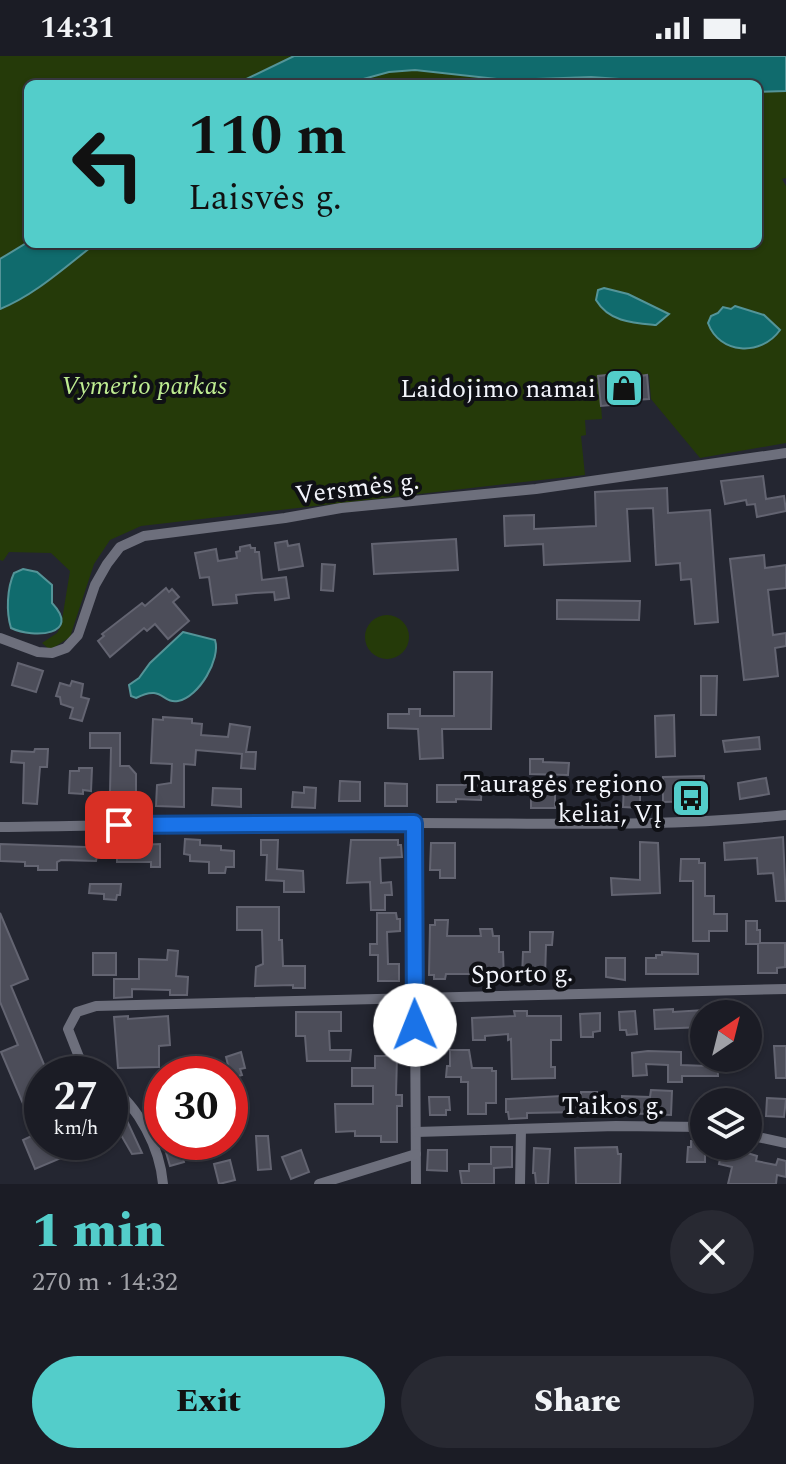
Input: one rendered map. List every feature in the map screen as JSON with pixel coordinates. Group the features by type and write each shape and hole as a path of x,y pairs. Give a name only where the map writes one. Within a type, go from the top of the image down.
{"street":[{"name":"Versmės g.","path":"0,638 38,652 52,653 66,648 78,635 95,585 107,564 120,547 144,536 341,508 536,489 786,453"},
{"path":"0,827 683,824 786,815"},
{"path":"414,823 416,1184"},
{"name":"Sporto g.","path":"79,1056 68,1029 72,1018 85,1008 96,1006 786,989"},
{"path":"128,1101 141,1116 162,1172 163,1184"},
{"name":"Taikos g.","path":"416,1132 690,1127"},
{"path":"520,1184 521,1129"},
{"path":"762,1138 786,1143"},
{"path":"319,1184 416,1154"}],"green space":[{"path":"0,56 294,56 244,80 24,80 24,244 0,259"},
{"path":"415,70 506,80 360,80 389,72"},
{"path":"591,77 633,80 506,80"},
{"name":"Vymerio parkas","path":"786,91 786,178 782,179 786,186 786,443 700,458 651,399 649,375 599,376 602,419 585,420 586,435 581,436 585,475 141,526 110,540 94,564 70,637 50,650 42,643 57,633 61,626 70,571 51,553 9,552 3,561 0,560 0,309 38,288 90,248 762,248 762,92"},
{"path":"387,615 402,622 409,637 402,652 387,659 372,652 365,637 372,622"}],"shaded area":[{"path":"294,56 786,56 786,91 762,92 762,80 591,77 506,80 415,70 389,72 360,80 244,80"},
{"path":"24,244 24,248 90,248 38,288 0,309 0,259"},
{"path":"604,288 628,294 669,314 656,325 615,317 596,300 598,290"},
{"path":"735,306 764,315 780,330 772,339 752,348 731,346 721,341 708,323 711,316 723,307 731,309"},
{"path":"23,569 37,572 52,585 52,603 60,614 61,622 51,632 31,633 11,628 8,608 10,586 14,573"},
{"path":"183,632 215,640 215,657 201,685 178,701 152,693 136,698 131,696 129,685"}],"building":[{"name":"Laidojimo namai","path":"633,372 633,377 647,375 649,399 601,406 598,376"},
{"path":"763,476 766,499 784,496 786,511 757,517 755,504 747,505 746,500 725,504 721,481"},
{"path":"667,488 668,513 710,510 718,622 695,624 691,579 681,580 680,563 656,565 653,508 627,509 630,561 544,565 543,544 505,546 504,516 534,515 534,529 596,526 595,492"},
{"path":"456,539 458,570 374,574 372,544"},
{"path":"287,541 288,546 299,544 303,566 279,570 275,543"},
{"path":"250,545 255,552 259,552 262,580 286,577 289,598 275,600 274,592 255,593 236,595 237,603 213,605 209,577 200,578 195,553 216,549 218,561 237,558 236,552 240,551 240,547"},
{"path":"764,555 765,568 786,565 786,588 768,590 773,635 786,633 786,646 775,648 778,676 744,680 730,559"},
{"path":"322,564 335,565 333,591 321,590"},
{"path":"166,588 169,592 172,589 179,597 173,602 189,621 168,639 155,624 147,631 144,628 110,657 98,641 104,636 102,634"},
{"path":"557,600 640,601 639,620 557,619"},
{"path":"18,663 43,671 36,692 12,685"},
{"path":"454,672 492,672 491,729 442,729 443,758 420,759 418,729 388,728 388,714 409,714 409,709 420,709 420,716 454,716"},
{"path":"701,676 717,676 716,715 701,715"},
{"path":"72,681 83,684 81,697 89,699 82,721 70,718 73,708 61,704 60,697 56,696 60,683 70,686"},
{"path":"674,715 675,756 656,757 655,716"},
{"path":"163,717 192,719 192,723 202,724 201,735 228,737 230,724 250,727 246,752 256,752 255,769 241,768 242,754 196,750 195,765 184,764 184,807 156,806 157,785 171,783 172,764 151,763 153,719 163,720"},
{"path":"90,733 120,733 120,766 129,766 136,774 136,792 110,792 111,748 90,748"},
{"path":"759,737 760,749 725,752 723,741"},
{"path":"35,749 48,749 47,767 40,767 37,804 23,803 24,763 11,762 12,751 34,752"},
{"path":"530,759 569,763 568,775 530,774"},
{"path":"79,768 92,768 91,791 69,793 70,771 79,771"},
{"path":"704,776 704,801 663,802 663,777"},
{"path":"766,778 769,794 740,799 738,783"},
{"path":"472,780 482,780 481,800 437,802 437,785 471,785"},
{"path":"340,781 360,782 360,801 339,801"},
{"path":"385,783 407,784 407,806 385,806"},
{"path":"624,786 640,789 640,808 623,807"},
{"path":"304,787 316,788 315,808 292,807 293,792 304,793"},
{"path":"213,788 241,789 241,807 212,805"},
{"path":"555,794 555,808 531,808 531,795"},
{"path":"783,837 786,901 776,901 773,873 758,874 757,858 725,860 724,843"},
{"path":"185,839 200,840 200,845 221,846 221,850 234,851 234,867 226,867 225,873 209,873 209,862 190,861 190,855 184,854"},
{"path":"261,840 278,840 277,869 303,871 304,892 284,892 284,881 266,880 267,855 261,855"},
{"path":"351,840 398,840 398,845 401,845 402,857 380,858 381,883 391,882 392,895 385,895 385,910 371,910 370,882 347,883"},
{"path":"640,842 658,843 660,893 612,895 611,878 640,880"},
{"path":"431,843 455,843 455,878 440,878 440,870 430,870"},
{"path":"0,844 86,847 160,844 160,867 151,867 151,862 117,862 117,857 97,856 96,861 61,860 57,862 57,870 38,870 38,866 25,866 25,862 0,861"},
{"path":"681,859 699,859 699,863 705,863 705,896 714,896 714,914 727,914 727,931 709,931 709,941 693,941 693,881 680,881"},
{"path":"90,884 121,884 120,895 116,900 104,899 104,894 89,893"},
{"path":"237,907 279,907 283,966 305,966 305,988 293,988 293,985 255,986 256,967 263,964 262,930 237,930"},
{"path":"0,913 28,979 11,986 40,1056 24,1056 24,1106 1,1052 18,1045 0,1002"},
{"path":"377,913 396,913 397,919 400,919 400,931 387,932 388,964 399,964 399,981 378,981 378,955 370,955 370,944 377,944"},
{"path":"435,920 448,920 447,936 481,936 480,929 492,929 493,936 499,936 499,952 503,952 504,980 485,980 485,974 446,974 445,979 434,979 434,975 429,975 430,925 435,925"},
{"path":"746,921 757,921 760,943 785,943 785,967 777,968 777,973 758,973 758,944 746,944"},
{"path":"530,932 553,932 552,945 546,945 545,978 522,977 523,952 530,952"},
{"path":"168,950 178,951 176,976 188,977 187,995 170,995 170,990 132,989 132,997 114,998 114,979 139,979 139,959 167,960"},
{"path":"662,952 698,954 698,974 646,974 646,958 656,958"},
{"path":"93,953 116,953 116,975 93,975"},
{"path":"606,958 625,958 625,980 606,977"},
{"path":"654,1010 690,1011 690,1028 655,1029"},
{"path":"514,1011 527,1011 527,1016 561,1016 561,1040 551,1040 551,1067 555,1067 555,1078 512,1079 511,1039 508,1040 508,1034 473,1040 472,1018 515,1016"},
{"path":"635,1011 637,1034 627,1035 626,1030 620,1030 619,1012"},
{"path":"296,1012 341,1012 341,1031 329,1031 330,1050 351,1050 350,1061 307,1061 305,1036 296,1036"},
{"path":"600,1013 600,1031 593,1032 593,1037 581,1037 580,1014"},
{"path":"168,1016 170,1045 159,1046 159,1056 144,1056 144,1067 128,1068 128,1056 117,1056 114,1017"},
{"path":"430,1017 449,1017 449,1035 430,1035"},
{"path":"774,1046 786,1046 786,1078 776,1078"},
{"path":"450,1050 469,1050 472,1068 492,1068 496,1071 496,1103 486,1103 486,1114 468,1114 468,1082 461,1082 461,1077 446,1077"},
{"path":"681,1052 681,1065 690,1065 690,1072 718,1072 718,1076 682,1076 682,1082 668,1082 668,1065 646,1064 647,1075 633,1076 632,1053"},
{"path":"375,1056 397,1056 396,1095 402,1095 402,1106 397,1106 397,1142 381,1142 381,1136 355,1136 355,1131 336,1132 335,1104 373,1104 373,1086 352,1086 352,1068 375,1068"},
{"path":"651,1090 672,1091 671,1115 622,1113 622,1096 650,1097"},
{"path":"581,1092 597,1092 596,1115 581,1112 527,1113 527,1118 509,1119 506,1112 506,1099 561,1096 561,1100 581,1100"},
{"path":"429,1097 449,1097 450,1110 446,1110 446,1115 430,1115"},
{"path":"767,1098 786,1099 784,1117 766,1116"},
{"path":"128,1123 142,1153 132,1154 128,1147"},
{"path":"256,1136 268,1136 271,1169 258,1170"},
{"path":"491,1147 512,1147 512,1167 494,1168 494,1184 462,1184 460,1171 469,1171 469,1164 491,1164"},
{"path":"617,1147 618,1154 621,1154 620,1184 576,1184 575,1148"},
{"path":"688,1147 690,1160 705,1162 687,1162"},
{"path":"534,1148 550,1149 548,1184 536,1184"},
{"path":"301,1150 309,1172 291,1179 282,1157"},
{"path":"428,1150 447,1150 447,1171 427,1170"},
{"path":"778,1159 786,1161 786,1177 777,1175 776,1184 728,1184 732,1167 719,1164 720,1160 756,1160 776,1165"},
{"path":"31,1160 56,1160 35,1169"},
{"path":"168,1160 183,1160 184,1162 170,1166"},
{"path":"230,1160 235,1180 219,1184 214,1164"}],"place":[{"name":"Laidojimo namai","path":"624,388"},
{"name":"Tauragės regiono keliai, VĮ","path":"691,798"}],"route":[{"path":"119,825 414,823 415,1025"}]}
